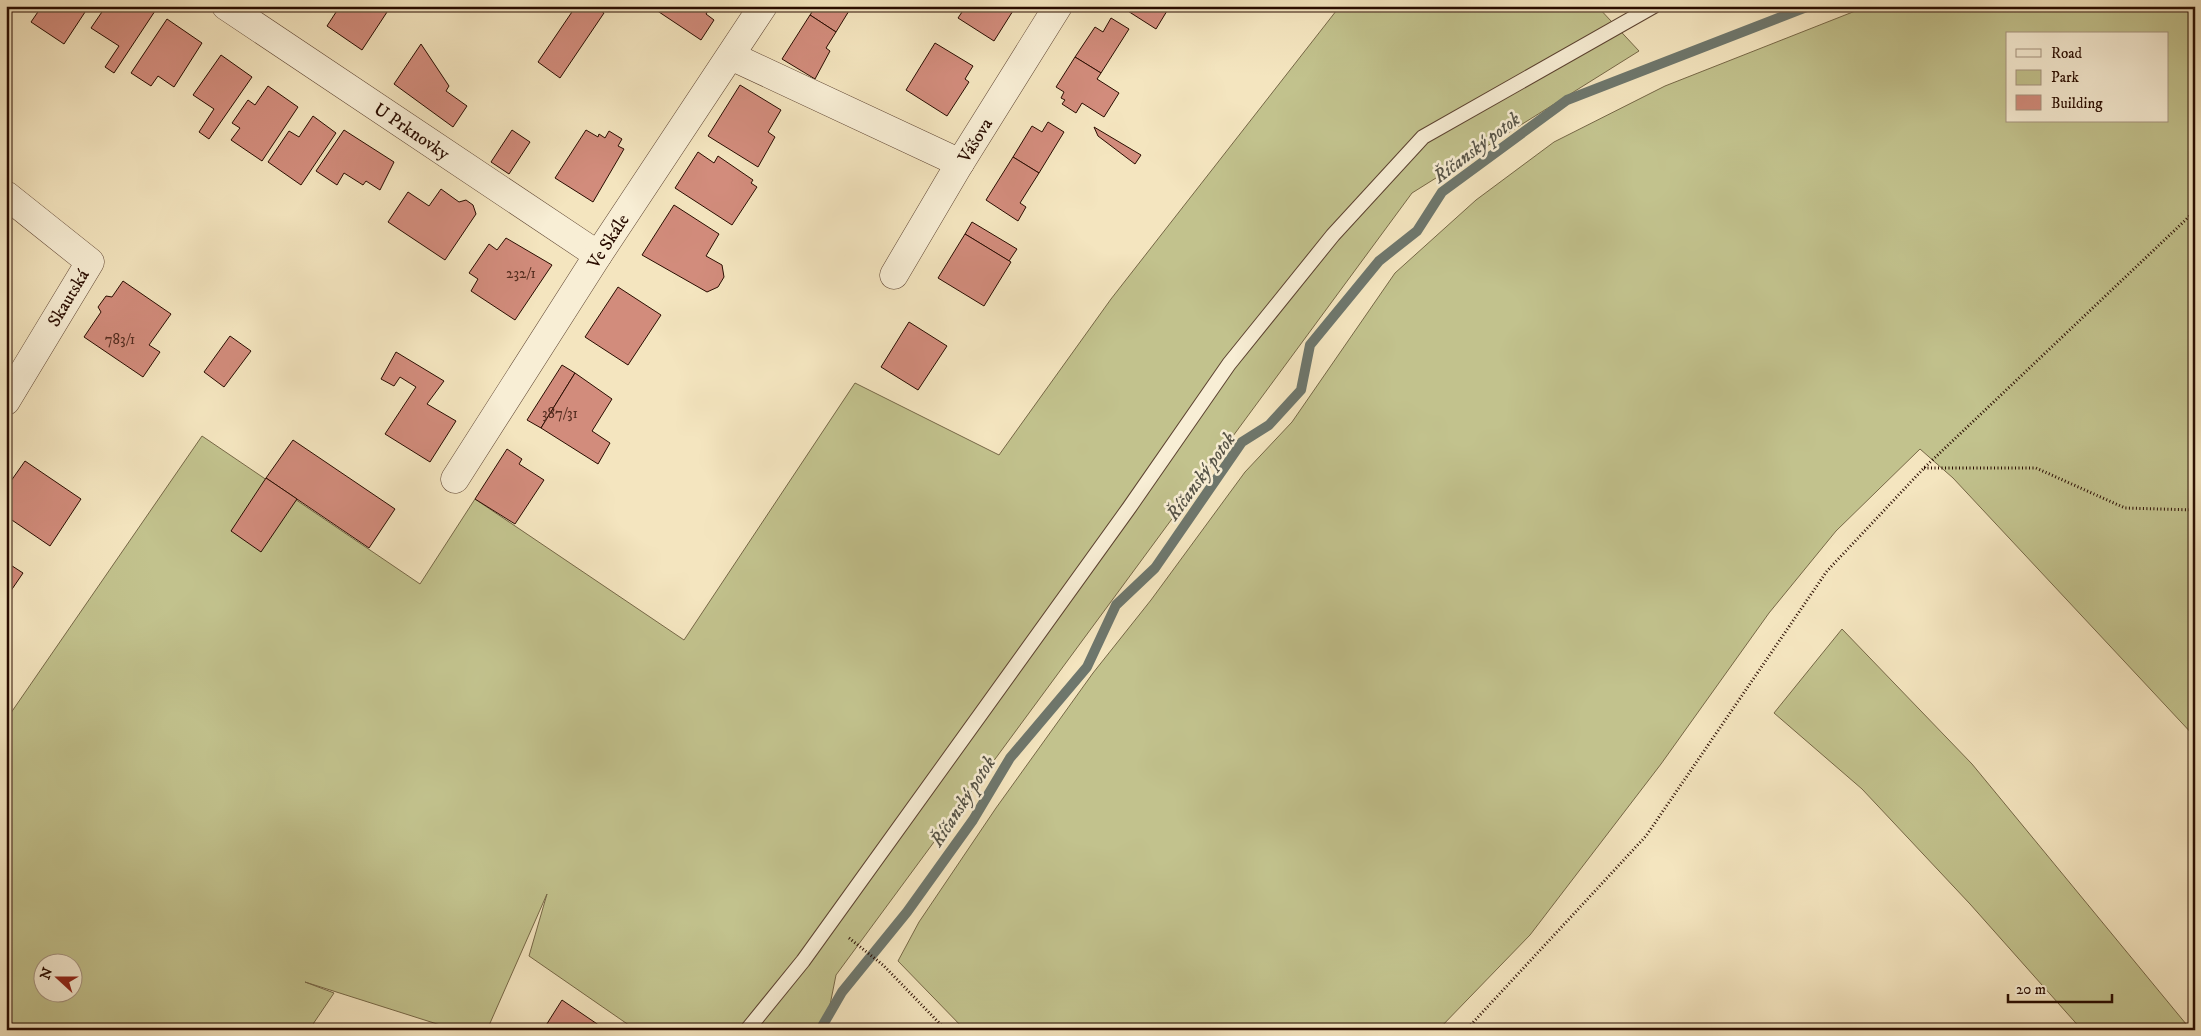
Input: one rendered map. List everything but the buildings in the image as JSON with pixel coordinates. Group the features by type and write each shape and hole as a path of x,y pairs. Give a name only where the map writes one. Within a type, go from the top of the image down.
{"street":[{"name":"U Prknovky","path":"226,6 598,256"},
{"name":"Ve Skále","path":"455,478 598,256 763,6"},
{"name":"Vášova","path":"894,274 960,163 1058,6"},
{"path":"731,56 960,163"},
{"name":"Skautská","path":"6,195 90,262 6,401"}],"lane":[{"path":"747,1030 803,961 1129,508 1229,364 1333,235 1423,137 1654,6"}],"path":[{"path":"1466,1030 1646,836 1827,571 1924,468 2195,211"},
{"path":"1924,468 2036,468 2125,508 2195,510"},
{"path":"854,941 883,965 946,1030"}],"green space":[{"path":"1340,6 1597,6 1639,51 1412,193 836,975 825,1030 636,1030 529,956 547,894 487,1030 456,1030 305,982 334,993 309,1030 6,1030 6,720 202,436 420,584 475,499 684,640 855,383 999,455 1111,299"},
{"path":"1868,6 2195,6 2195,737 1953,478 1920,449 1836,531 1769,613 1661,764 1530,935 1438,1030 965,1030 898,961 919,922 996,808 1093,673 1151,600 1245,472 1292,422 1395,273 1476,200 1554,142 1665,86"},
{"path":"1842,629 1972,764 2191,1030 2082,1030 1970,904 1862,789 1774,713"}],"waterway":[{"name":"Říčanský potok","path":"820,1030 842,992 907,912 973,820 1010,758 1087,667 1116,605 1155,568 1242,442 1269,425 1301,390 1310,345 1379,261 1417,231 1442,192 1567,100 1809,6"}]}
